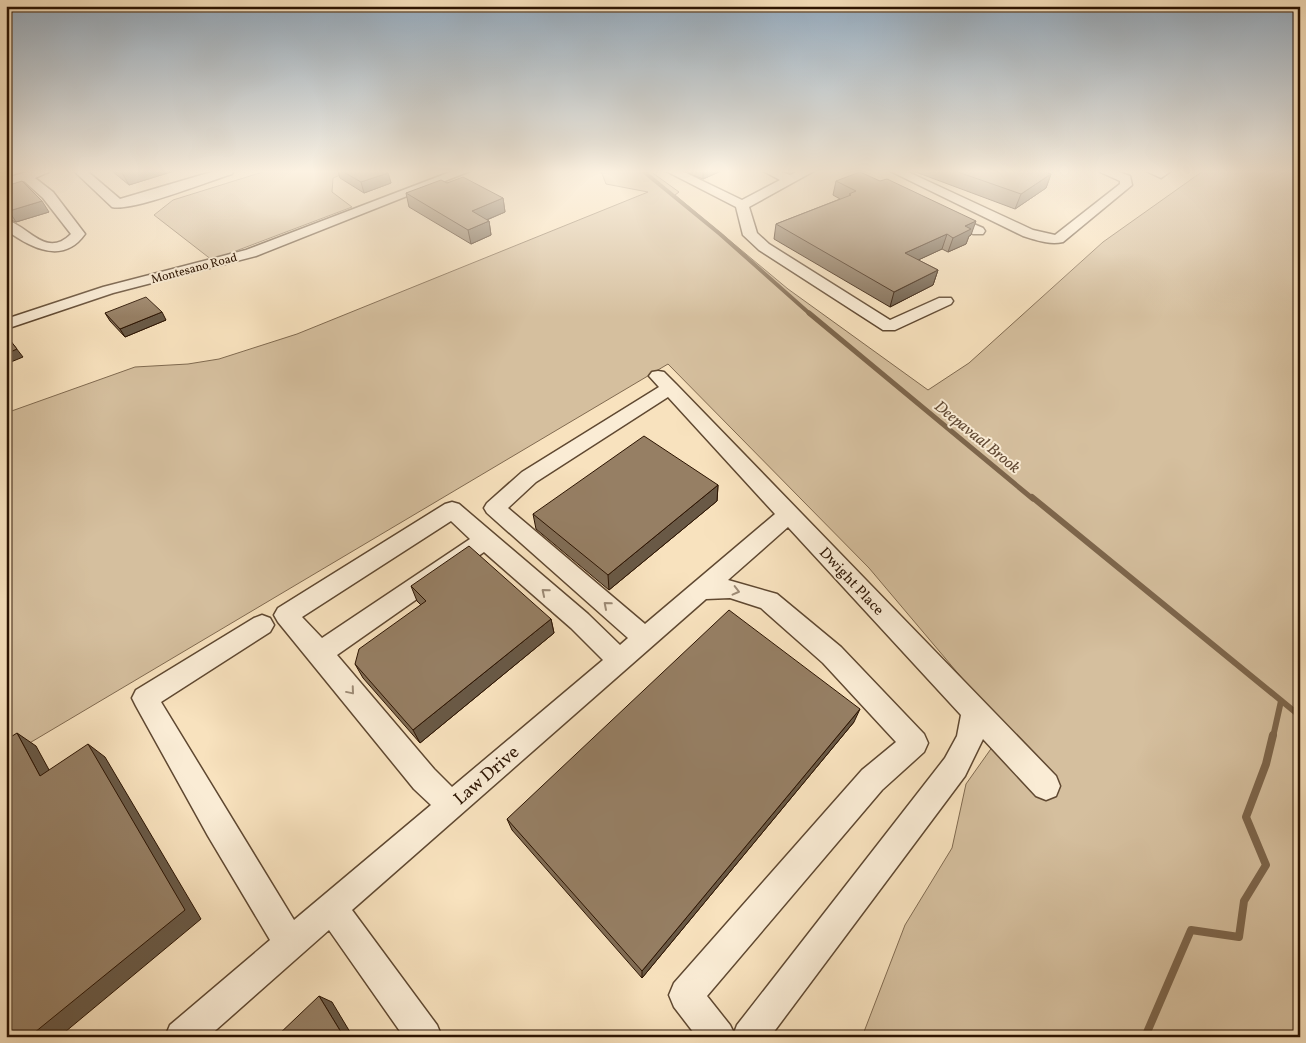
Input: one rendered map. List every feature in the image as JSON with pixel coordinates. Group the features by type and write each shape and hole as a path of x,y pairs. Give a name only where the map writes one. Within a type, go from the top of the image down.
{"street":[{"path":"6,224 41,247 58,247 73,242 78,234 67,220"},
{"name":"Montesano Road","path":"6,324 108,290 251,252 335,220"},
{"path":"746,220 750,235 764,248 888,327 945,301"},
{"path":"954,220 978,231"},
{"path":"1000,220 1028,233 1044,238 1058,239 1082,220"},
{"name":"Dwight Place","path":"644,637 494,508 528,477 664,382 1046,786"},
{"path":"451,805 424,779 320,653 286,615 452,510 484,541 595,634 619,660"},
{"name":"Law Drive","path":"182,1037 789,514"},
{"path":"320,653 484,541"},
{"path":"701,590 730,589 769,601 832,655 915,743 872,780 686,995 718,1037"},
{"path":"262,626 145,698 218,826 290,944"},
{"path":"749,1037 955,767 970,739 975,710"},
{"path":"332,908 425,1037"}],"shaded area":[{"path":"160,220 319,220 212,260"},
{"path":"580,220 705,220 788,289 928,390 969,363 1103,242 1134,220 1300,220 1300,1037 862,1037 905,925 952,848 966,784 1005,729 869,568 668,364 6,757 6,413 135,367 188,364 219,359 297,334"}],"building":[{"path":"451,220 489,221 468,230"},
{"path":"787,220 976,221 965,226 971,229 953,238 947,234 905,253 938,270 894,292 776,224"},
{"path":"146,297 162,312 120,329 105,313"},
{"path":"6,335 17,349 6,354"},
{"path":"644,436 718,485 608,575 533,514"},
{"path":"469,546 551,619 413,730 355,664 359,649 426,601 411,586"},
{"path":"729,610 860,709 642,971 507,819"},
{"path":"17,733 40,776 88,744 185,910 29,1037 6,1037 6,740"},
{"path":"319,996 344,1037 276,1037"}],"waterway":[{"name":"Deepavaal Brook","path":"702,220 810,314"},
{"name":"Deepavaal Brook","path":"809,313 1033,499"},
{"name":"Deepavaal Brook","path":"1032,497 1300,716"},
{"path":"1273,737 1281,701"},
{"path":"1145,1037 1191,930 1239,937 1244,901 1266,865 1246,817 1266,764 1273,735"}]}
